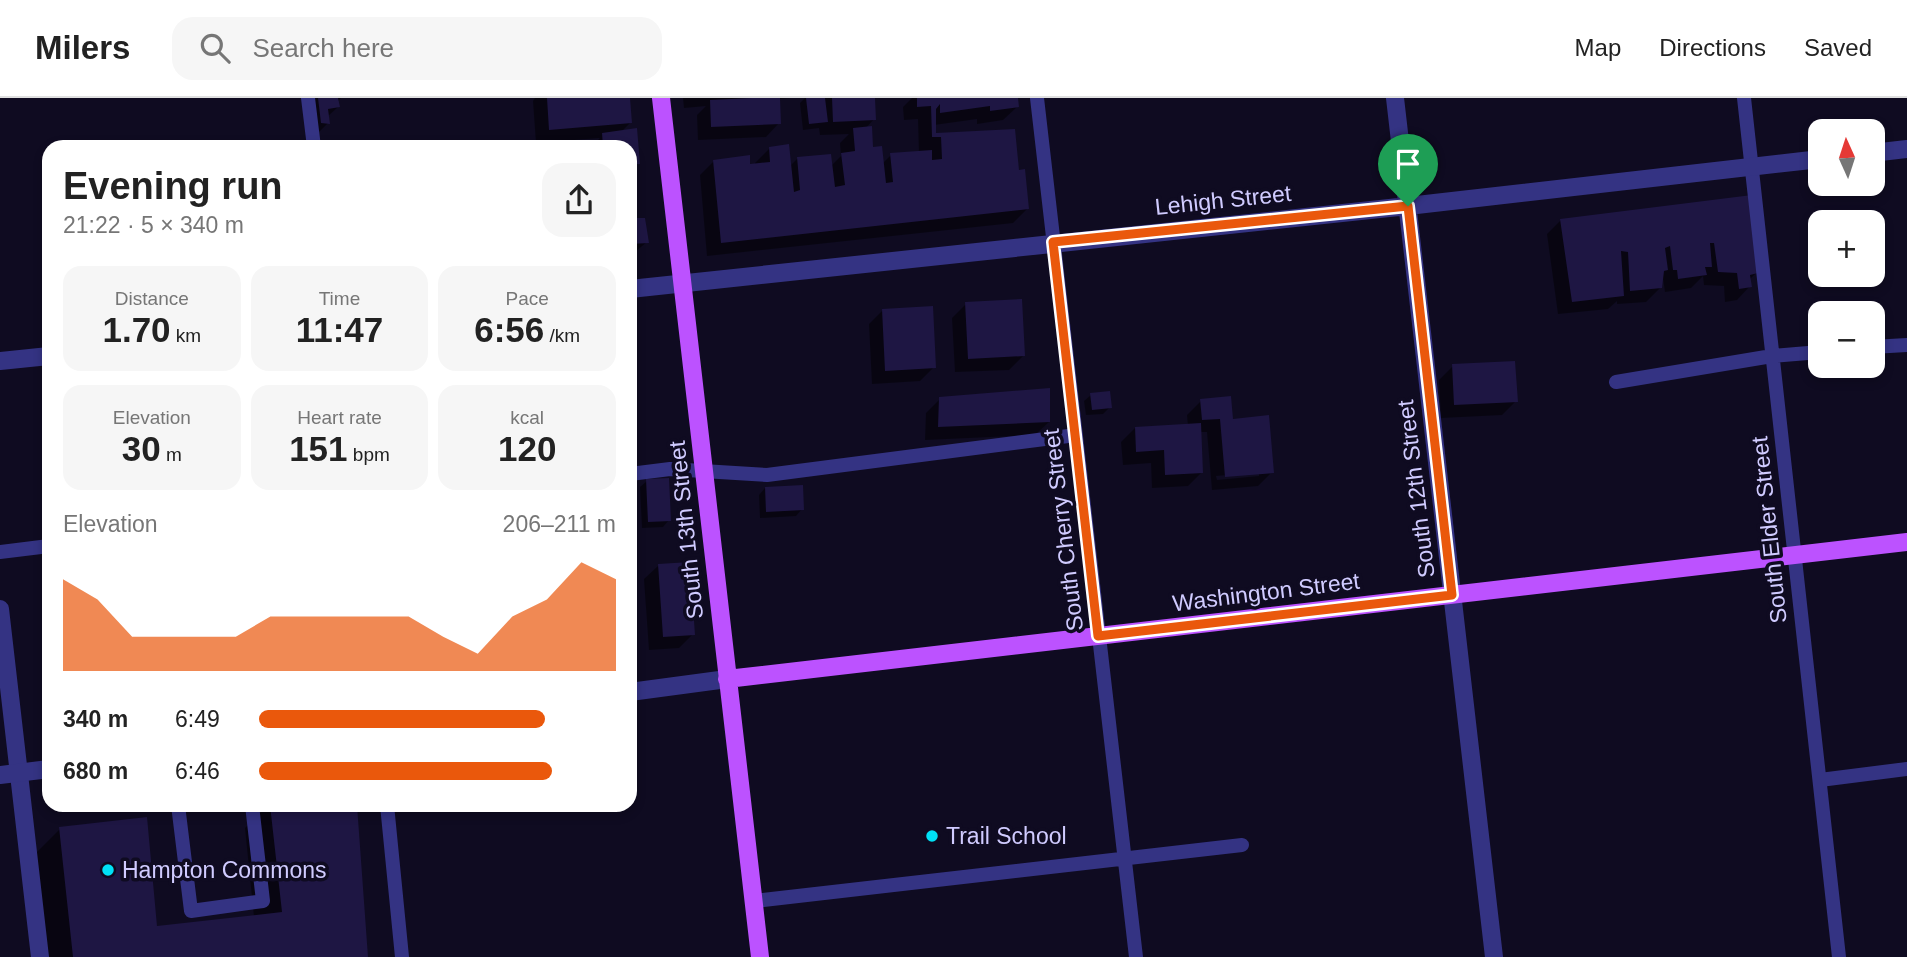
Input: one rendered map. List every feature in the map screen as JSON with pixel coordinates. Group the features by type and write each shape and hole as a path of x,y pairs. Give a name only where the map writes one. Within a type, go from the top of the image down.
{"main road":[{"name":"South 13th Street","path":"661,98 760,957"},
{"name":"Washington Street","path":"727,679 1907,542"}],"street":[{"name":"South 12th Street","path":"1395,98 1494,957"},
{"path":"1885,152 1907,149"},
{"name":"Lehigh Street","path":"637,288 1808,160"},
{"path":"0,361 42,357"},
{"path":"0,609 40,957"},
{"name":"Washington Street","path":"637,691 727,679"},
{"path":"0,775 42,770"}],"lane":[{"path":"308,98 313,140"},
{"name":"South Cherry Street","path":"1037,98 1136,957"},
{"name":"South Elder Street","path":"1744,98 1839,957"},
{"path":"1885,346 1907,345"},
{"path":"1616,382 1773,356 1808,353"},
{"path":"637,473 670,469 767,475 1076,435"},
{"path":"0,552 42,547"},
{"path":"1819,780 1907,769"},
{"path":"179,812 191,911 263,901 253,812"},
{"path":"388,812 402,957"},
{"path":"754,901 1242,845"}],"building":[{"path":"318,98 338,98 340,107 328,109 330,124 321,123"},
{"path":"547,98 630,98 632,123 549,130"},
{"path":"780,98 781,124 711,127 710,100"},
{"path":"806,98 825,98 828,122 809,124"},
{"path":"832,98 875,98 876,120 833,122"},
{"path":"917,98 1018,98 1019,107 990,111 990,106 940,113 940,104 936,109 936,133 1015,129 1019,170 1025,169 1029,209 721,243 713,160 750,155 750,164 770,162 769,147 789,144 794,192 800,190 797,157 831,154 835,187 845,185 841,153 855,151 853,128 872,126 873,147 882,146 886,183 893,182 890,153 932,150 932,160 942,159 941,137 932,137 931,106 917,107"},
{"path":"637,128 640,164 637,164 637,140 602,140 602,133"},
{"path":"1752,195 1758,273 1750,275 1752,287 1739,289 1737,273 1718,272 1714,243 1710,243 1712,267 1705,267 1707,275 1678,279 1677,270 1673,270 1670,246 1665,248 1668,270 1664,271 1662,288 1630,291 1628,252 1621,251 1624,296 1572,302 1560,219"},
{"path":"637,218 645,218 649,243 637,244"},
{"path":"1022,299 1025,356 968,359 965,302"},
{"path":"933,306 936,368 885,371 882,309"},
{"path":"1515,361 1518,402 1454,405 1452,364"},
{"path":"1050,388 1050,422 938,427 939,397"},
{"path":"1110,391 1112,408 1092,410 1090,393"},
{"path":"1231,396 1233,419 1269,415 1274,473 1225,477 1220,419 1202,420 1200,399"},
{"path":"1201,423 1203,473 1165,475 1164,450 1136,452 1135,427"},
{"path":"669,478 671,521 648,522 646,479"},
{"path":"803,485 804,510 766,512 765,487"},
{"path":"690,562 695,635 663,637 658,564"},
{"name":"Hampton Commons","path":"271,812 358,812 368,957 73,957 59,827 147,817 157,926 282,912"}],"place":[{"name":"Trail School","path":"932,836"},
{"name":"Hampton Commons","path":"108,870"}],"route":[{"path":"1408,206 1452,595 1098,636 1053,242 1408,206"}]}
